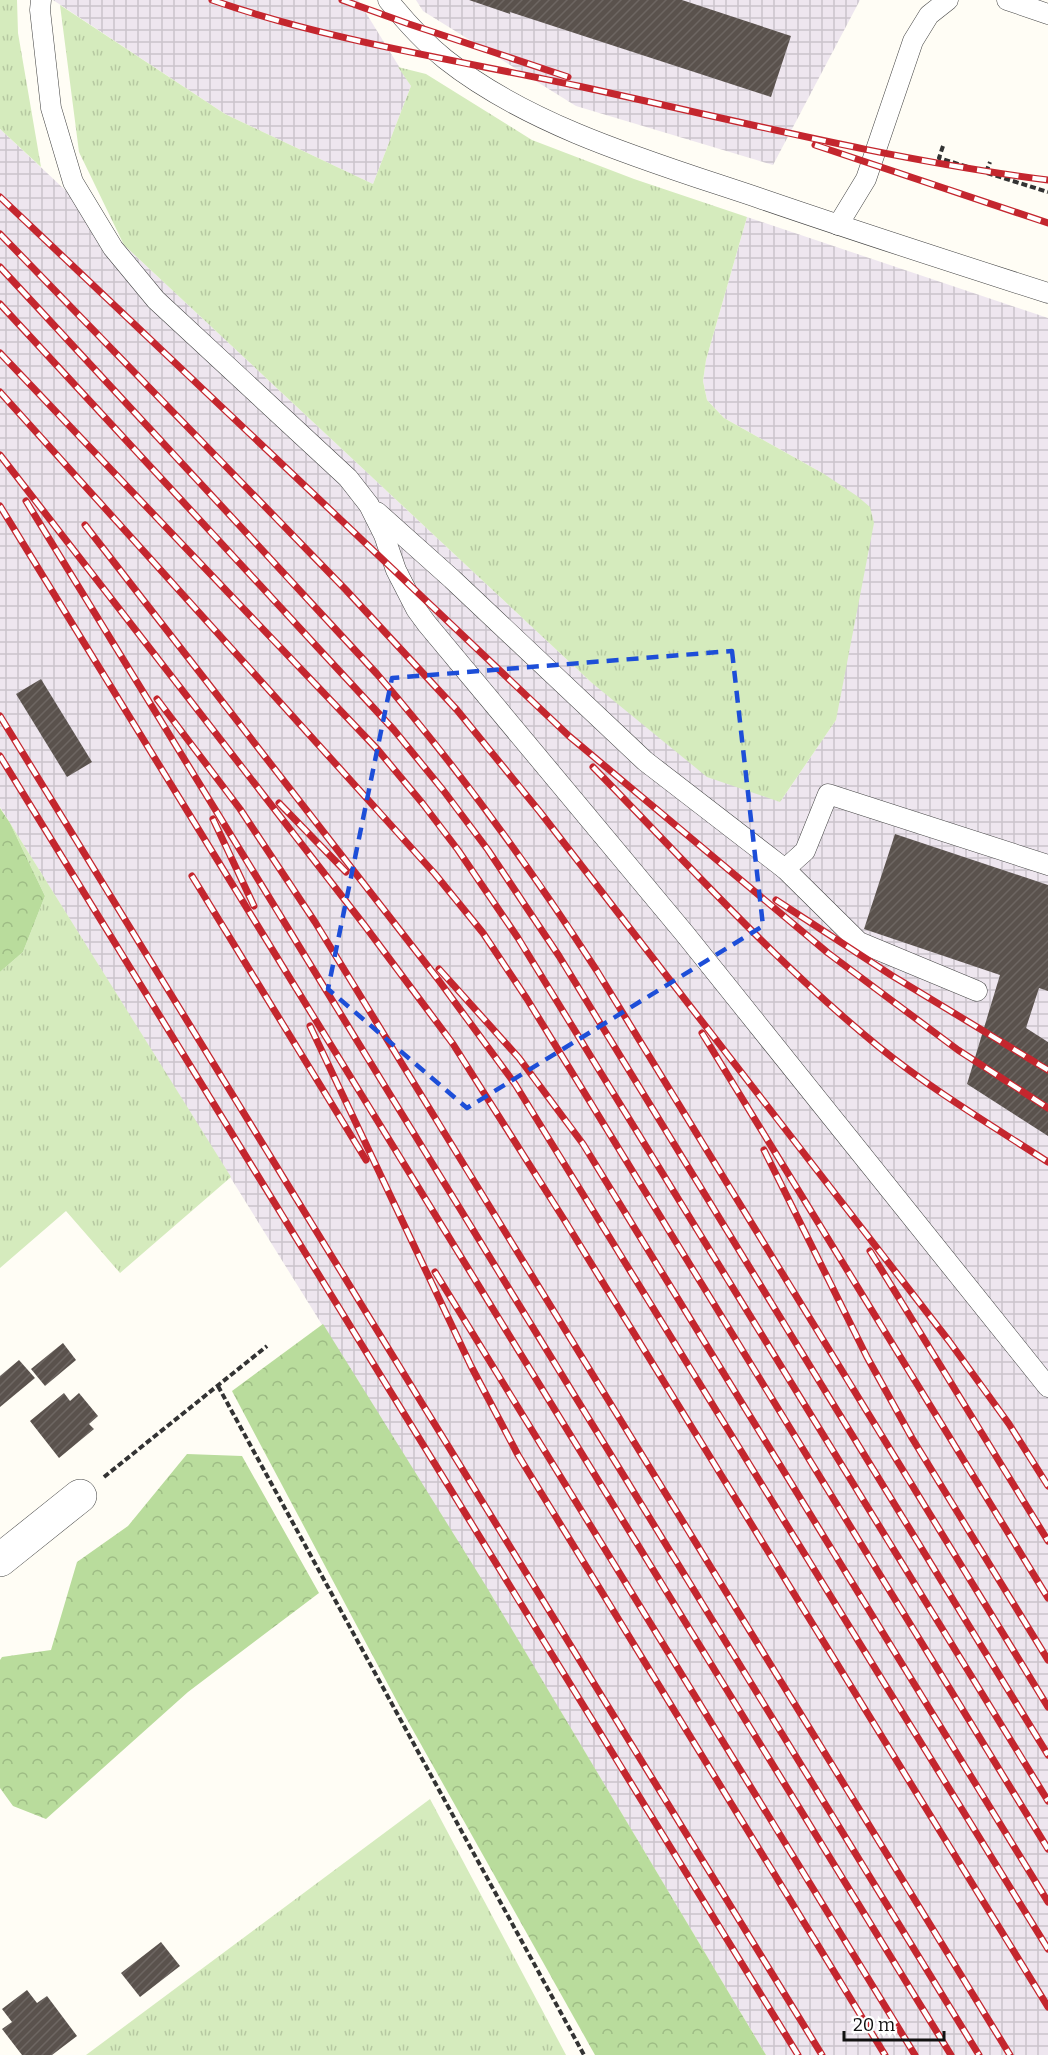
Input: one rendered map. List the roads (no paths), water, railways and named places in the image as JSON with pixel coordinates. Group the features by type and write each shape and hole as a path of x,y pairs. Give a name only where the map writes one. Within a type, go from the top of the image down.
{"street":[{"path":"0,1560 80,1496"}],"lane":[{"path":"41,0 40,10 51,108 73,182 113,248 156,300 328,458 348,478 369,505 452,579 645,761 785,869 859,942 977,991"},
{"path":"388,0 444,58 486,87 545,119 640,158 1048,293"},
{"path":"838,225 866,179 913,41 929,15 948,0"},
{"path":"1007,0 1048,14"},
{"path":"369,505 384,535 396,570 416,609 427,624 692,943 1048,1387"},
{"path":"785,869 805,851 828,794 1048,864"}],"railway":[{"path":"212,0 302,27 394,49 930,162 1048,180"},
{"path":"342,0 568,77"},
{"path":"815,145 1048,223"},
{"path":"0,197 569,736 828,953 958,1050 1048,1108"},
{"path":"0,234 346,590 457,710 540,812 949,1341 1009,1424 1048,1486"},
{"path":"0,267 377,674 436,745 492,819 546,894 597,971 1048,1707"},
{"path":"0,304 394,730 488,850 559,956 1048,1755"},
{"path":"0,353 378,750 458,850 518,938 1048,1801"},
{"path":"0,392 435,874 483,933 527,999 1048,1849"},
{"path":"0,455 365,926 453,1044 565,1221 1048,2007"},
{"path":"26,501 979,2055"},
{"path":"0,506 951,2055"},
{"path":"85,525 437,978 515,1084 1048,1949"},
{"path":"157,699 240,809 315,922 1010,2055"},
{"path":"0,716 822,2055"},
{"path":"0,756 798,2055"},
{"path":"593,767 732,911 841,1015 920,1078 1048,1162"},
{"path":"279,803 346,872"},
{"path":"213,819 254,906"},
{"path":"192,876 366,1160"},
{"path":"776,900 891,975 1048,1070"},
{"path":"439,969 519,1058 583,1144 1048,1902"},
{"path":"310,1026 471,1366 518,1455 885,2055"},
{"path":"702,1033 1048,1598"},
{"path":"764,1150 867,1357 912,1438 1048,1660"},
{"path":"870,1251 1048,1541"},
{"path":"435,1272 915,2055"}]}
